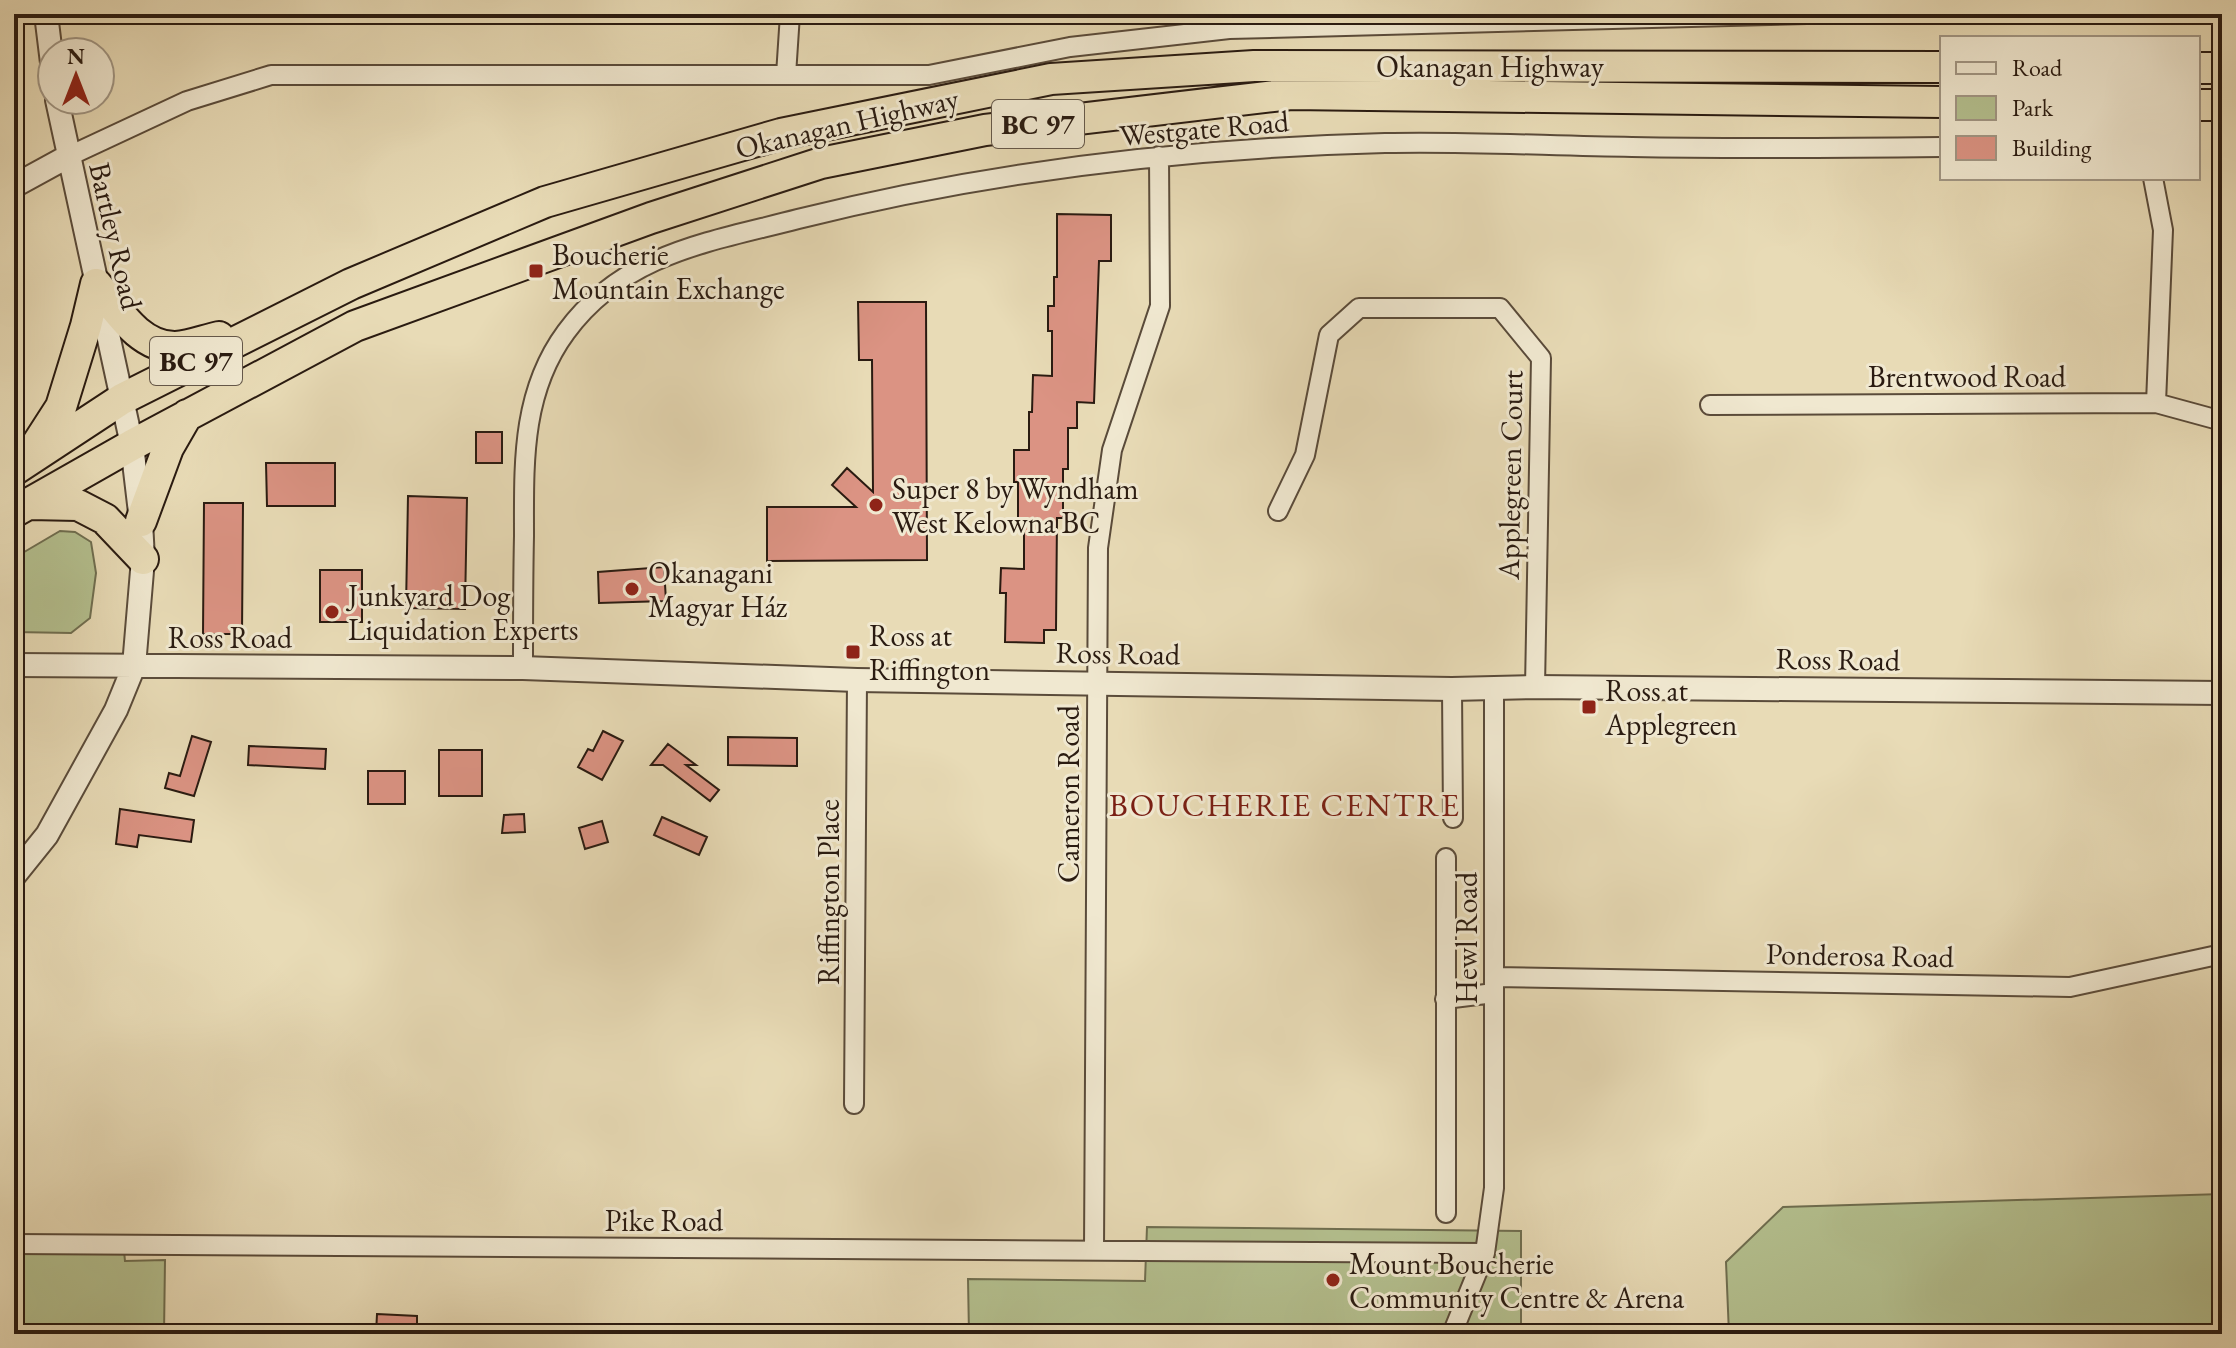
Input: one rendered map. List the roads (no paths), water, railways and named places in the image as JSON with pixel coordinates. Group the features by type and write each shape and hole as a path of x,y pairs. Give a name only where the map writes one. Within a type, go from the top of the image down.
{"highway":[{"name":"Okanagan Highway","path":"19,467 122,399 351,284 545,202 781,134 1051,79 1254,66 1940,67"},
{"path":"2200,68 2222,68"},
{"name":"Okanagan Highway","path":"21,508 355,326 651,218 821,163 985,130 1291,94 1940,102"},
{"path":"2200,105 2222,105"},
{"path":"96,284 139,334 155,344 177,347 271,324"},
{"path":"19,467 61,407 96,284"},
{"path":"141,521 163,460 187,415"},
{"path":"21,508 78,505 105,519 143,559"}],"street":[{"path":"46,14 49,36"},
{"path":"786,75 790,14"},
{"path":"14,186 67,157 187,101 271,75 929,75 1070,47 1229,29 1807,14"},
{"path":"2087,14 2222,14"},
{"name":"Bartley Road","path":"14,876 47,835 116,710 134,666 143,559 132,445 60,116"},
{"name":"Westgate Road","path":"523,668 525,446 532,403 546,366 581,312 614,283 647,263 682,249 832,211 964,184 1159,156 1386,143 1713,149 1940,147"},
{"name":"Cameron Road","path":"1094,1250 1098,548 1112,450 1160,306 1159,156"},
{"path":"2153,180 2163,230 2156,403"},
{"name":"Applegreen Court","path":"1278,511 1305,455 1329,335 1359,308 1500,308 1541,358 1535,687"},
{"name":"Brentwood Road","path":"1710,405 2156,403 2222,421"},
{"name":"Ross Road","path":"14,665 523,668 857,680 1452,689 1535,687 2222,693"},
{"name":"Riffington Place","path":"854,1104 857,680"},
{"path":"1452,689 1453,818"},
{"name":"Hewl Road","path":"1452,1334 1485,1253 1494,1188 1494,689"},
{"name":"Hewl Road","path":"1446,858 1446,1213"},
{"name":"Ponderosa Road","path":"1445,999 1494,985 2070,987 2222,954"},
{"name":"Pike Road","path":"14,1244 1485,1253"}],"place":[{"name":"Boucherie Mountain Exchange","path":"536,271"},
{"name":"Super 8 by Wyndham West Kelowna BC","path":"876,505"},
{"name":"Okanagani Magyar Ház","path":"632,589"},
{"name":"Junkyard Dog Liquidation Experts","path":"332,612"},
{"name":"Ross at Riffington","path":"853,652"},
{"name":"Ross at Applegreen","path":"1589,707"},
{"name":"Mount Boucherie Community Centre & Arena","path":"1333,1280"}],"district":[{"name":"BOUCHERIE CENTRE","path":"1285,805"}]}
